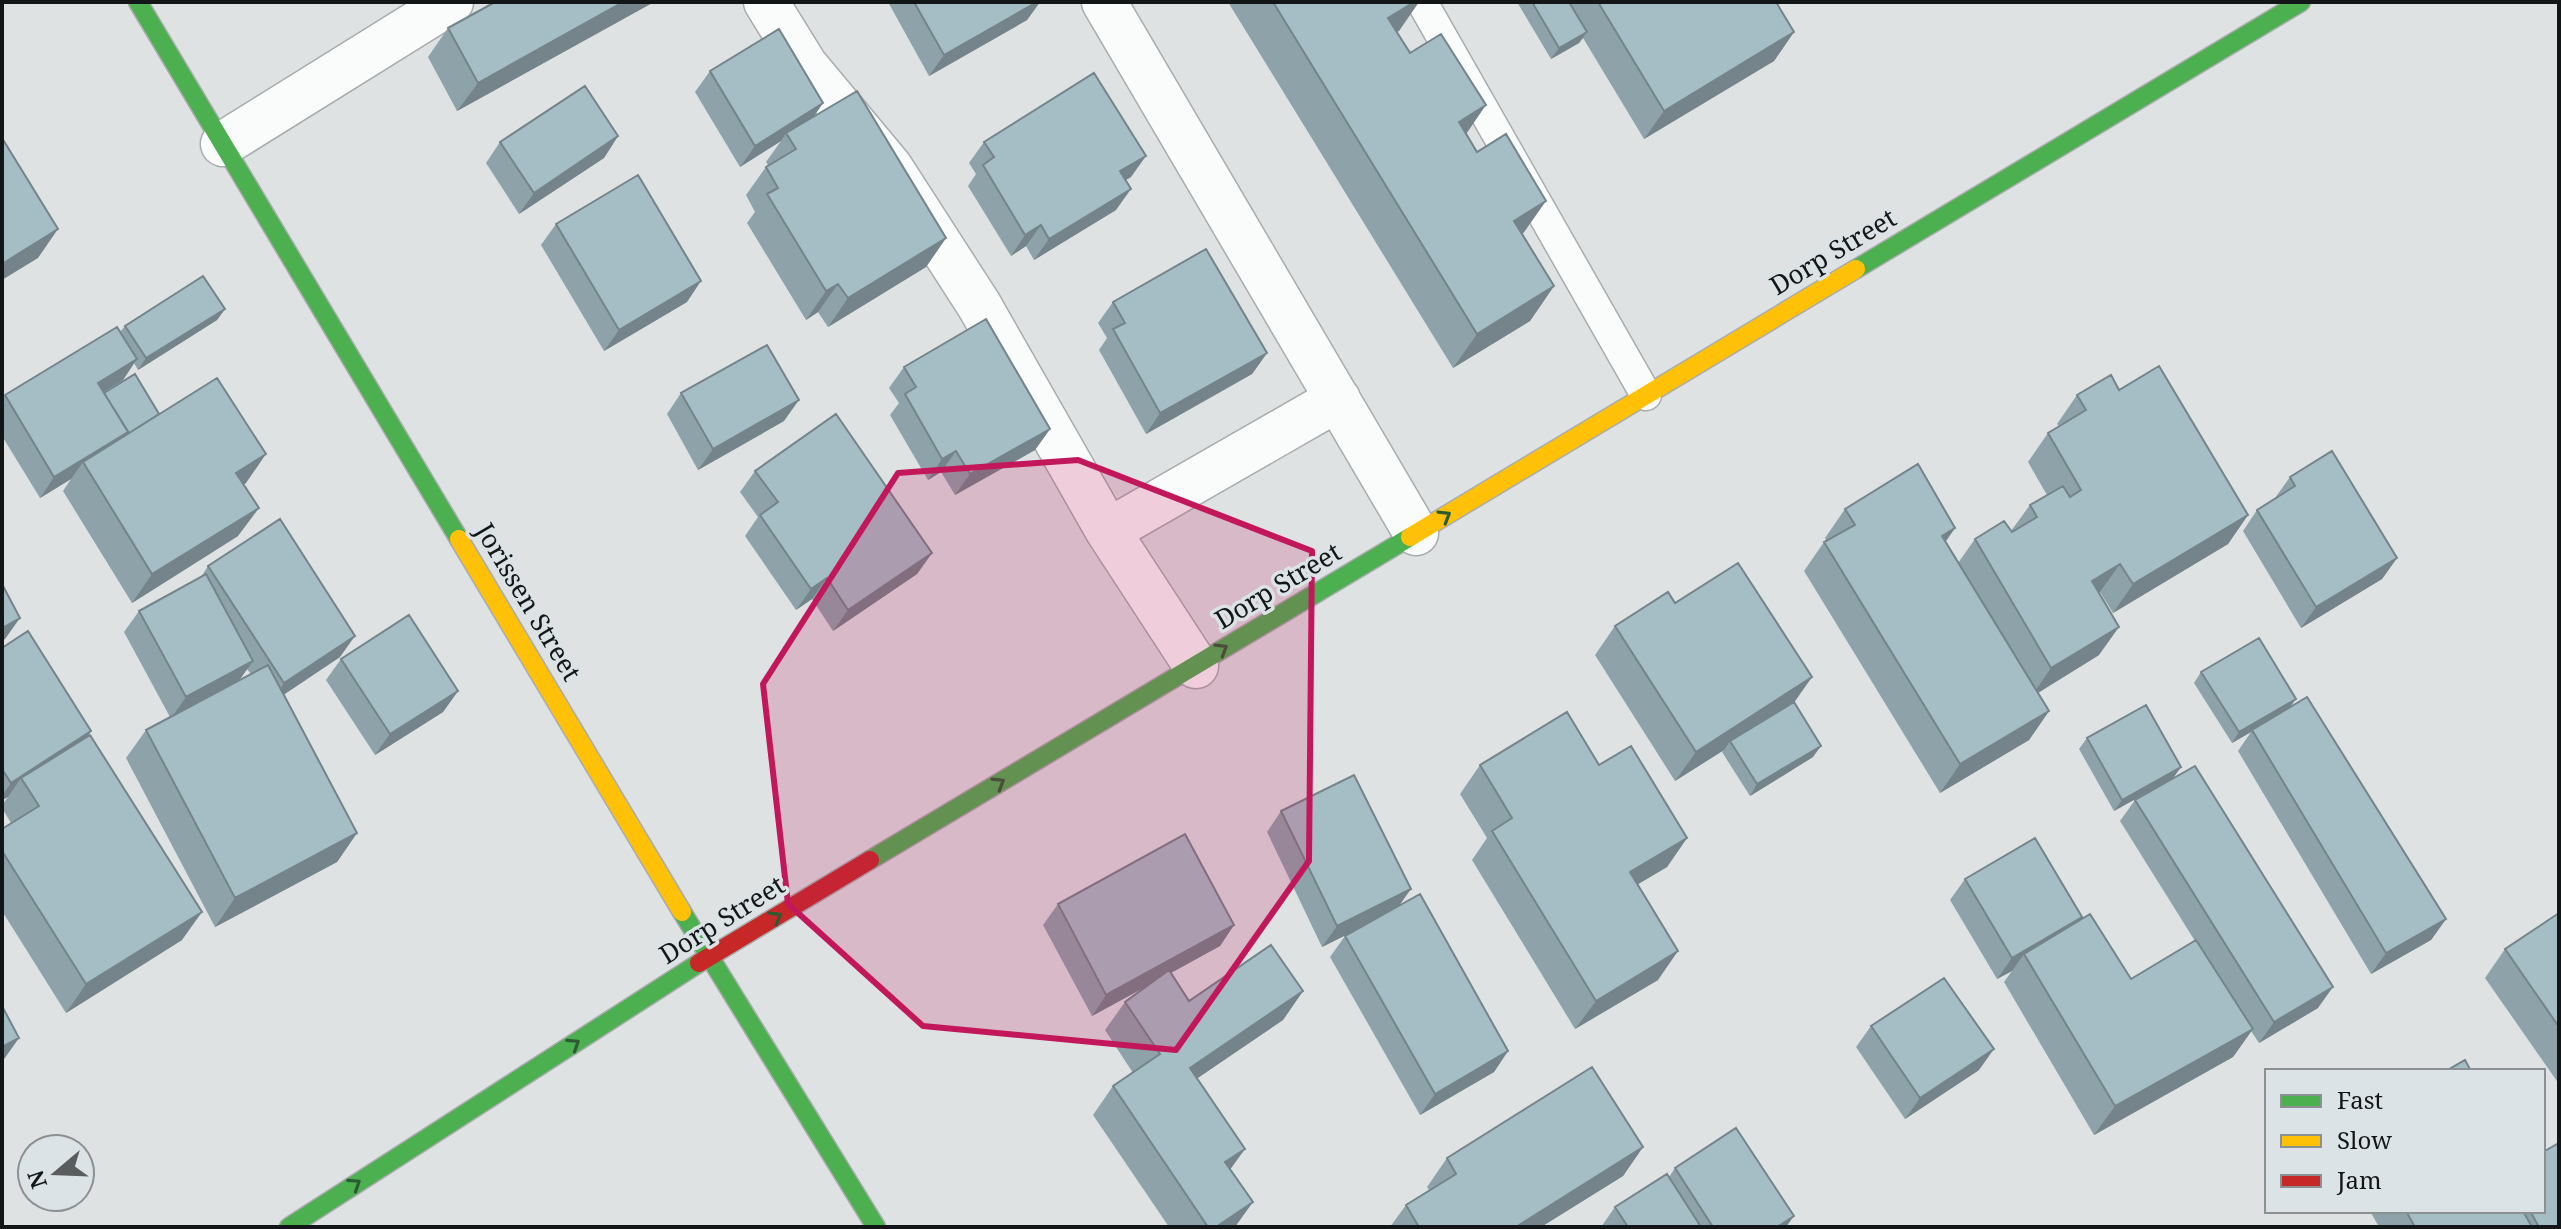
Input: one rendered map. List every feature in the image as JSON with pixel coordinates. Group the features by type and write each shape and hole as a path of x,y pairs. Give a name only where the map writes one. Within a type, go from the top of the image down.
{"street":[{"name":"Jorissen Street","path":"138,2 709,957 876,1227"},
{"path":"223,144 451,2"},
{"path":"766,2 805,65 890,167 979,305 1108,531 1196,666"},
{"path":"1104,2 1416,533"},
{"name":"Dorp Street","path":"289,1227 709,957 2301,2"},
{"path":"1108,531 1338,399"}],"lane":[{"path":"1422,2 1646,395"}],"highlighted area":[{"path":"1078,460 1312,551 1309,861 1176,1050 923,1026 788,904 763,684 898,473"}],"building":[{"path":"495,2 623,2 478,83 448,28"},
{"path":"914,2 1037,2 944,55"},
{"path":"1273,2 1414,2 1388,18 1410,53 1441,34 1486,105 1459,122 1477,152 1506,134 1546,201 1514,221 1554,286 1477,334"},
{"path":"1532,2 1569,2 1587,32 1559,48"},
{"path":"1598,2 1776,2 1794,32 1664,111"},
{"path":"779,29 823,103 755,146 710,71"},
{"path":"1094,73 1146,156 1120,171 1131,189 1049,239 1041,225 1025,235 983,165 994,157 984,142"},
{"path":"585,86 618,136 534,193 500,142"},
{"path":"857,91 946,238 848,298 838,284 826,291 767,194 778,188 766,167 796,149 786,133"},
{"path":"2,138 58,229 2,264"},
{"path":"638,175 701,281 619,330 556,224"},
{"path":"1206,249 1267,353 1160,413 1113,329 1125,323 1113,302"},
{"path":"203,276 225,309 146,358 125,326"},
{"path":"986,319 1050,429 970,474 956,451 942,459 905,394 916,387 904,367"},
{"path":"117,327 137,359 98,383 128,432 54,477 5,395"},
{"path":"767,345 799,400 713,449 681,393"},
{"path":"2159,366 2248,515 2133,584 2120,564 2092,581 2119,627 2051,668 1975,539 2004,521 2012,532 2037,517 2030,505 2063,486 2070,497 2081,490 2048,433 2086,410 2077,395 2111,375 2119,390"},
{"path":"135,374 159,414 129,433 104,393"},
{"path":"217,378 266,454 236,473 259,508 152,574 83,462"},
{"path":"836,414 932,553 848,610 827,578 811,589 760,515 778,502 755,471"},
{"path":"2332,451 2397,558 2316,607 2257,510 2295,486 2290,477"},
{"path":"1918,464 1955,528 1942,536 2049,711 1960,764 1824,542 1855,525 1845,509"},
{"path":"280,519 355,636 284,683 208,566"},
{"path":"1738,563 1812,677 1696,752 1615,626 1668,592 1675,603"},
{"path":"206,574 253,661 186,697 139,611"},
{"path":"2,584 20,618 2,628"},
{"path":"409,615 458,691 390,734 341,659"},
{"path":"28,631 91,731 11,783 2,769 2,648"},
{"path":"2259,638 2296,699 2239,732 2201,672"},
{"path":"268,665 357,833 235,898 146,730"},
{"path":"2307,697 2446,919 2386,953 2252,730"},
{"path":"1794,702 1821,746 1757,784 1730,741"},
{"path":"2146,705 2181,767 2122,800 2087,738"},
{"path":"1567,712 1599,765 1631,746 1687,838 1630,872 1678,951 1596,1001 1492,831 1512,818 1480,765"},
{"path":"90,735 202,912 86,984 2,851 2,829 39,806 21,778"},
{"path":"2195,766 2333,987 2274,1022 2135,800"},
{"path":"1354,775 1411,889 1337,926 1281,811"},
{"path":"1185,834 1234,925 1106,995 1058,904"},
{"path":"2035,838 2082,917 2012,958 1965,879"},
{"path":"1420,894 1508,1051 1435,1094 1345,936"},
{"path":"2559,913 2559,1027 2505,949"},
{"path":"2090,914 2131,979 2196,940 2253,1029 2115,1106 2024,954"},
{"path":"1271,945 1303,991 1190,1068 1245,1149 1225,1162 1253,1202 1216,1227 1208,1227 1113,1086 1160,1054 1125,1002 1169,970 1189,1001"},
{"path":"1944,978 1994,1049 1920,1098 1871,1026"},
{"path":"2,1006 19,1038 2,1047"},
{"path":"2465,1060 2470,1069 2449,1069"},
{"path":"1592,1067 1643,1147 1516,1227 1419,1227 1406,1205 1456,1174 1447,1158"},
{"path":"1736,1128 1794,1216 1777,1227 1713,1227 1675,1168"},
{"path":"2559,1143 2559,1227 2539,1227 2531,1213 2545,1213 2545,1151"},
{"path":"1667,1174 1701,1227 1628,1227 1615,1207"},
{"path":"2407,1213 2524,1213 2532,1227 2415,1227"}],"traffic: fast":[{"path":"138,2 459,539"},
{"path":"1856,269 2301,2"},
{"path":"870,860 1410,537"},
{"path":"682,912 876,1227"},
{"path":"289,1227 699,963"}],"traffic: slow":[{"path":"1410,537 1856,269"},
{"path":"459,539 682,912"}],"traffic: jam":[{"path":"699,963 870,860"}]}
